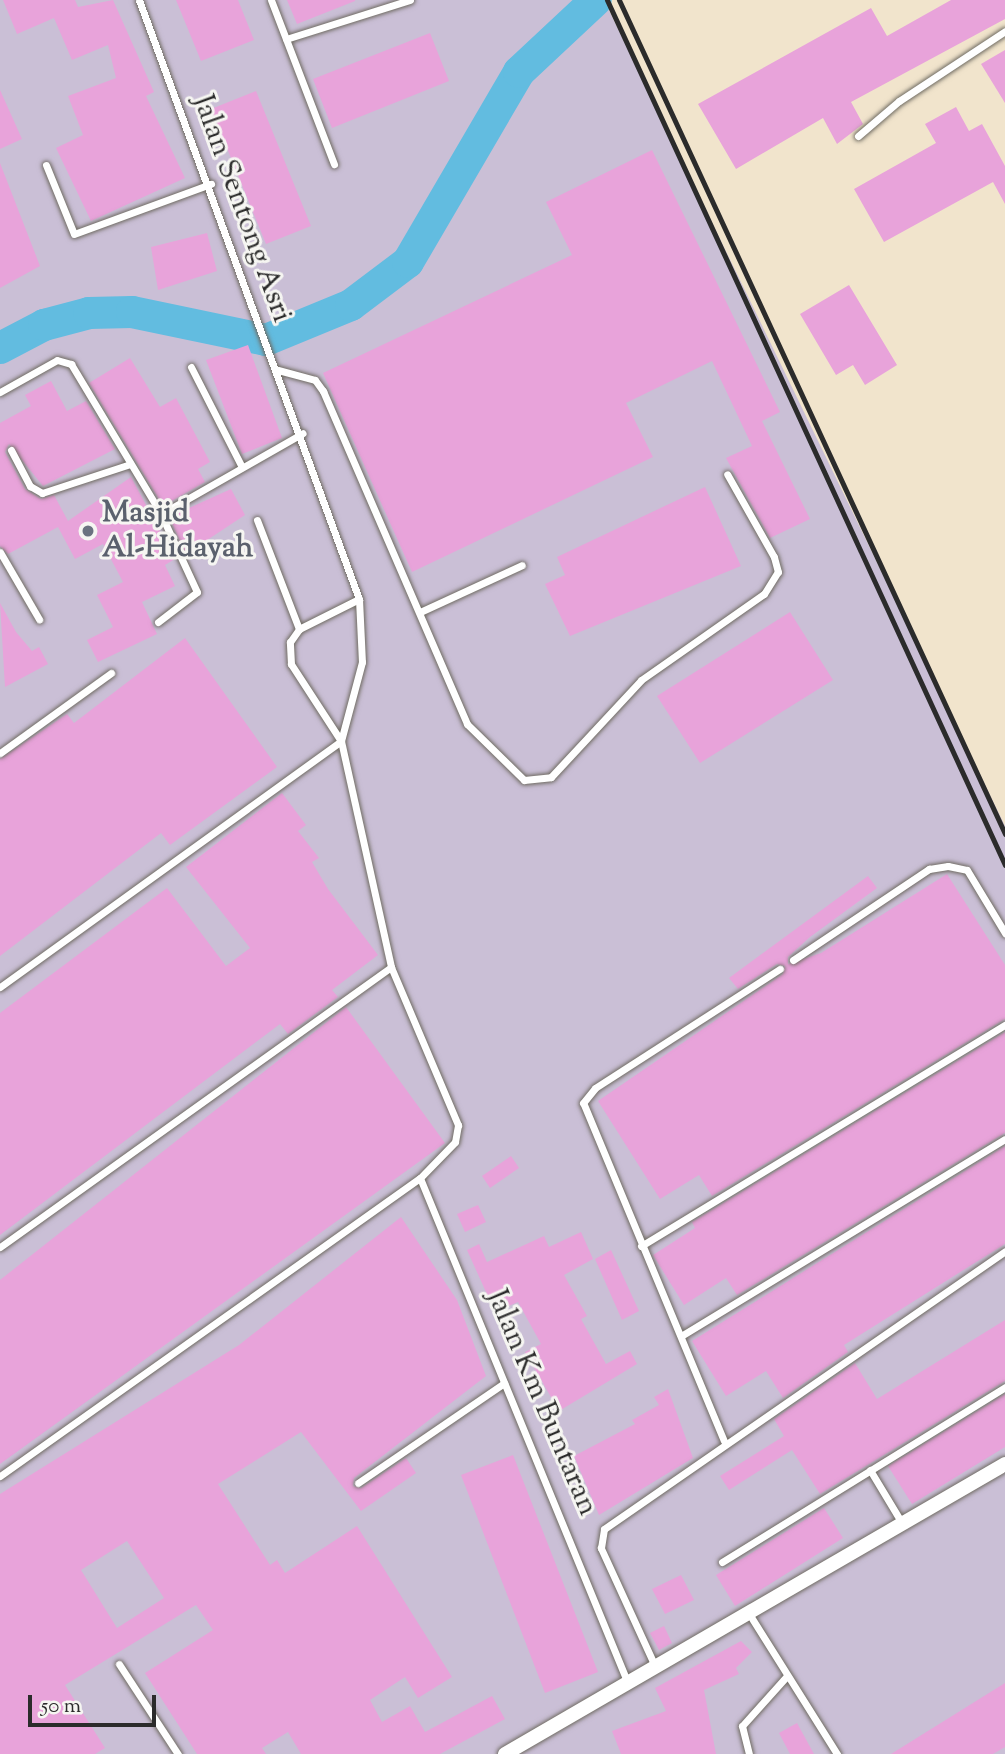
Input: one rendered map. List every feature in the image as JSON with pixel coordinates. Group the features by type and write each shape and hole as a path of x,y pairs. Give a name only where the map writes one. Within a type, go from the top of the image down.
{"street":[{"path":"505,1754 524,1749 654,1664 1005,1464"}],"lane":[{"name":"Jalan Sentong Asri","path":"139,0 211,184 267,347 303,433"},
{"path":"271,0 334,164"},
{"path":"286,39 410,0"},
{"path":"858,136 899,101 1005,31"},
{"path":"46,164 74,234 211,184"},
{"path":"0,392 65,360 161,514 197,592 158,622"},
{"path":"191,367 242,467"},
{"path":"278,370 315,380 323,391 420,612 458,706 481,742 524,780 551,777 641,680 752,605 778,572 727,474"},
{"path":"0,987 341,741 362,662 359,599 303,433 161,514"},
{"path":"11,450 30,486 42,493 130,464"},
{"path":"257,520 299,629"},
{"path":"0,552 39,619"},
{"path":"420,612 523,565"},
{"path":"0,1476 420,1178 455,1142 458,1125 391,967 341,741 291,664 290,642 299,629 359,599"},
{"path":"0,753 111,673"},
{"path":"793,960 929,869 967,870 1005,933"},
{"path":"0,1247 391,967"},
{"path":"724,1441 583,1103 595,1088 780,969"},
{"path":"641,1246 1005,1026"},
{"path":"681,1336 1005,1139"},
{"name":"Jalan Km Buntaran","path":"420,1178 627,1681"},
{"path":"654,1664 601,1549 604,1529 724,1441 1005,1251"},
{"path":"358,1483 505,1383"},
{"path":"722,1562 1005,1387"},
{"path":"870,1470 902,1523"},
{"path":"747,1611 836,1754"},
{"path":"119,1664 178,1754"},
{"path":"749,1754 742,1735 747,1714 786,1676"}],"shaded area":[{"path":"0,0 604,0 1005,826 1005,1754 0,1754"}],"building":[{"path":"3,0 75,0 78,7 113,0 154,92 146,96 185,178 91,221 56,148 83,135 68,96 116,78 108,45 72,60 54,18 17,34"},
{"path":"176,0 238,0 254,40 201,61"},
{"path":"287,0 355,0 355,1 297,24"},
{"path":"951,0 1005,0 1005,19 851,102 863,124 837,144 823,118 736,169 698,104 871,8 887,36"},
{"path":"430,33 449,81 332,128 313,79"},
{"path":"1005,50 1005,103 981,64"},
{"path":"0,90 22,139 0,149"},
{"path":"256,91 311,226 266,244 211,109"},
{"path":"956,107 969,131 982,124 1005,166 1005,204 993,182 884,242 854,189 936,143 925,124"},
{"path":"652,150 780,412 762,421 810,519 770,538 726,458 752,446 712,361 626,403 653,457 412,572 323,373 572,255 546,202"},
{"path":"0,163 40,266 0,288"},
{"path":"207,233 217,271 158,290 151,247"},
{"path":"849,285 897,365 865,385 853,365 836,375 800,314"},
{"path":"248,345 282,438 242,454 206,360"},
{"path":"130,358 160,407 176,398 210,462 198,469 205,482 163,506 89,383"},
{"path":"51,381 67,411 86,401 115,449 43,486 9,444 5,452 25,489 41,499 54,495 68,521 131,477 175,559 165,565 175,586 142,602 157,634 98,662 87,640 113,627 97,595 123,582 103,544 75,559 58,527 8,554 0,546 0,423 31,406 25,395"},
{"path":"705,487 741,566 570,636 545,584 565,575 557,557"},
{"path":"231,489 245,515 186,554 169,517"},
{"path":"0,603 16,632 32,651 39,647 48,664 5,687"},
{"path":"790,612 833,680 700,763 657,696"},
{"path":"185,638 277,767 170,845 161,833 0,956 0,759 67,714 74,723"},
{"path":"282,793 306,825 298,831 319,858 312,862 328,889 378,955 332,990 338,997 288,1034 280,1024 0,1235 0,1013 167,888 226,966 250,948 186,867"},
{"path":"947,874 1005,965 1005,1019 712,1196 699,1175 660,1199 598,1101 783,974 785,966 777,964 738,989 729,978 868,876 877,888 810,937 788,957 788,964 821,953"},
{"path":"346,1007 445,1143 0,1464 0,1280"},
{"path":"1005,1032 1005,1133 737,1295 726,1278 684,1305 653,1255 695,1228 692,1222"},
{"path":"1005,1146 1005,1244 844,1345 848,1352 783,1398 766,1371 726,1396 692,1341"},
{"path":"511,1156 519,1168 490,1188 482,1176"},
{"path":"478,1205 486,1222 465,1232 457,1214"},
{"path":"401,1217 457,1300 486,1376 354,1478 353,1486 361,1488 406,1458 416,1473 361,1511 301,1432 218,1484 270,1565 277,1560 285,1573 357,1526 452,1677 418,1698 405,1677 370,1700 382,1722 410,1706 425,1732 492,1696 505,1719 440,1754 301,1754 288,1732 262,1748 266,1754 197,1754 145,1673 213,1630 196,1605 65,1685 105,1748 95,1754 0,1754 0,1494 239,1345","holes":["127,1541 164,1598 117,1628 81,1570"]},
{"path":"581,1232 593,1259 564,1275 587,1316 581,1319 606,1364 630,1351 637,1364 559,1411 525,1352 541,1344 518,1302 495,1312 467,1250 479,1244 487,1262 544,1236 549,1247"},
{"path":"611,1250 639,1311 622,1320 595,1259"},
{"path":"1005,1320 1005,1381 820,1494 792,1450 729,1490 720,1476 784,1436 774,1419 855,1363 877,1399"},
{"path":"668,1389 693,1458 599,1515 574,1456 635,1424 632,1420 659,1405 654,1397"},
{"path":"1005,1394 1005,1447 912,1504 888,1466"},
{"path":"513,1455 598,1672 545,1693 461,1475"},
{"path":"824,1508 843,1538 735,1606 716,1575"},
{"path":"681,1575 694,1600 665,1614 652,1589"},
{"path":"664,1626 672,1643 659,1650 650,1633"},
{"path":"741,1641 752,1652 736,1668 739,1674 704,1690 716,1754 621,1754 612,1731 666,1711 655,1688"},
{"path":"1005,1683 1005,1747 993,1754 891,1754"},
{"path":"797,1723 814,1754 790,1754 779,1733"}],"waterway":[{"path":"0,348 44,325 89,313 132,312 266,340 351,305 408,262 519,72 596,0"}],"railway":[{"path":"607,0 1005,865"},
{"path":"619,0 1005,834"}],"place":[{"name":"Masjid Al-Hidayah","path":"88,531"}]}
